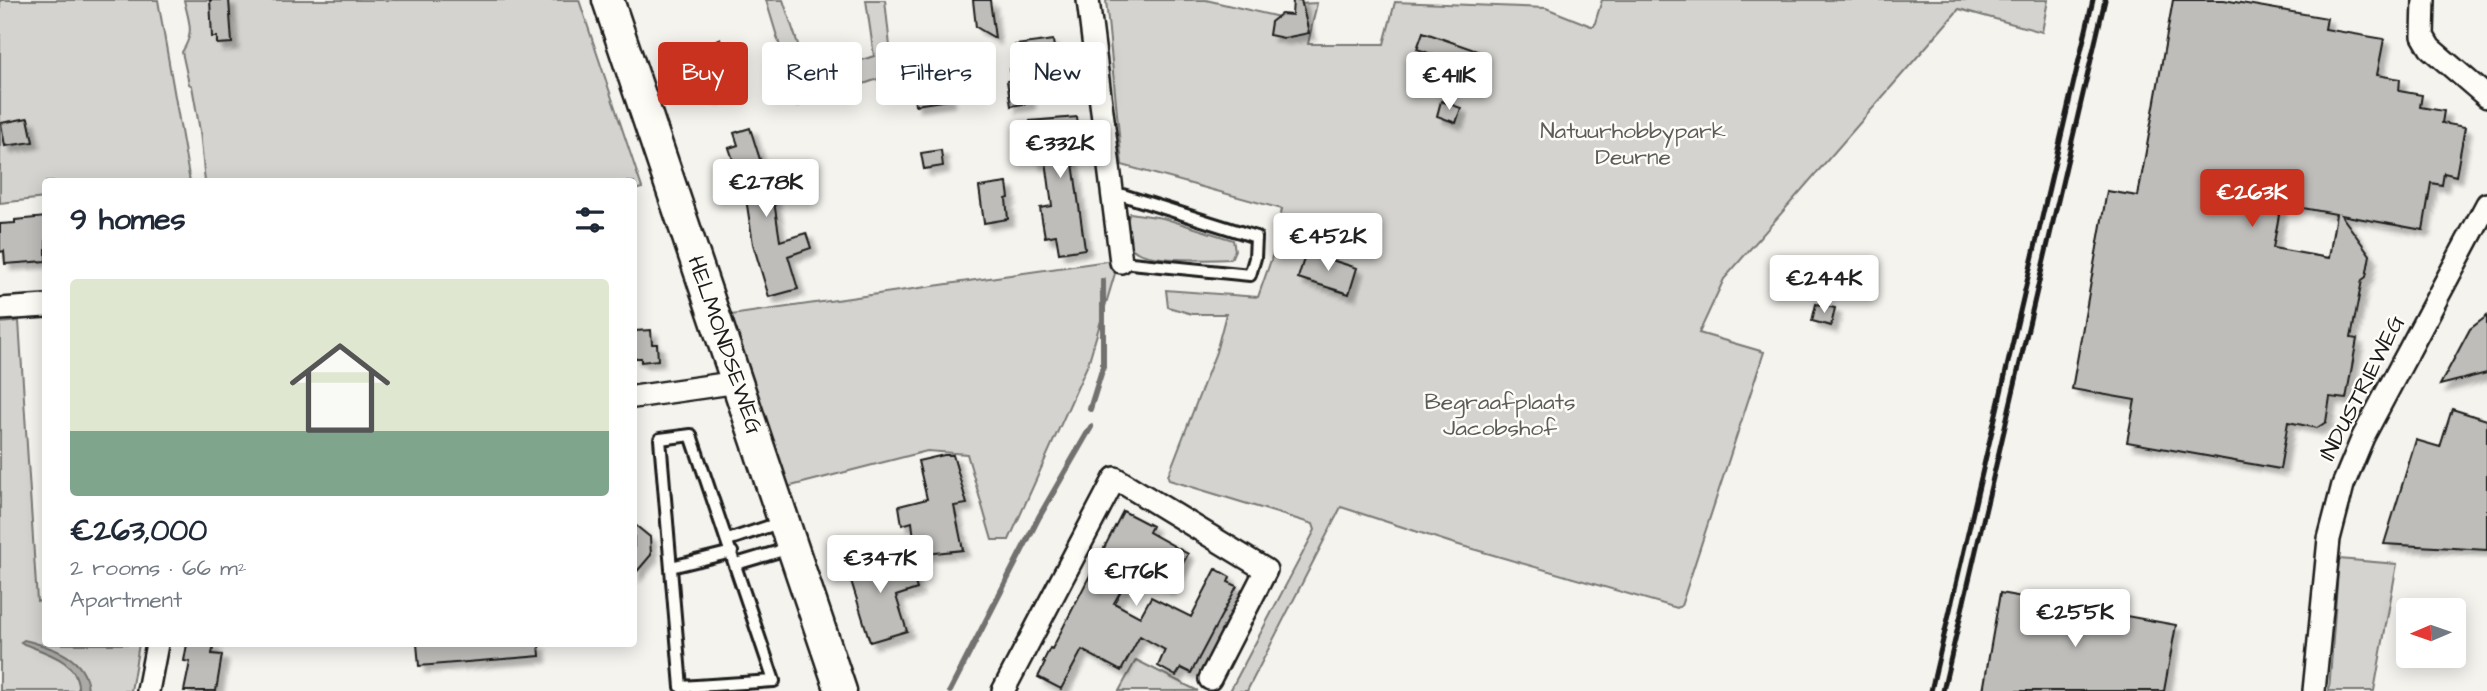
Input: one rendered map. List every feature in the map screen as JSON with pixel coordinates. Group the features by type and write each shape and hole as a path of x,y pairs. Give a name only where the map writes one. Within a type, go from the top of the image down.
{"street":[{"name":"HELMONDSEWEG","path":"608,0 841,691"},
{"path":"1088,0 1121,262"},
{"path":"2424,0 2423,36 2430,48 2487,97"},
{"name":"INDUSTRIEWEG","path":"2314,691 2329,539 2343,485 2363,437 2487,204"},
{"path":"0,309 42,306"},
{"path":"637,397 738,382"},
{"path":"1003,691 1115,478 1266,570 1210,679"},
{"path":"148,691 156,647"}],"lane":[{"path":"1113,192 1256,237 1255,258 1250,275 1121,262"},
{"path":"691,435 732,552 774,681 681,687 660,439 691,435"},
{"path":"728,540 788,534"},
{"path":"736,564 788,534"},
{"path":"671,567 732,552"}],"green space":[{"path":"0,0 158,0 189,178 42,178 42,198 0,203"},
{"path":"184,0 579,0 642,188 637,189 637,178 205,178 192,86 189,84 182,52 190,33"},
{"path":"766,0 783,0 797,42 779,42"},
{"path":"866,0 885,0 890,42 876,42 876,80 862,84 862,60 874,56"},
{"path":"1106,0 1206,0 1292,20 1298,4 1317,3 1308,44 1384,44 1395,2 1546,8 1594,26 1602,0 2048,0 2042,32 1959,9 1724,279 1699,333 1764,352 1681,606 1677,608 1452,543 1341,507 1247,691 1230,691 1315,530 1313,524 1169,480 1168,476 1216,352 1226,314 1192,314 1168,307 1166,290 1258,297 1271,260 1282,209 1122,165"},
{"path":"1130,213 1163,218 1233,240 1235,250 1231,259 1183,259 1145,255 1132,249 1127,240 1126,223"},
{"path":"1114,260 1116,270 1088,364 1009,540 992,540 967,454 927,451 787,487 731,315"},
{"path":"19,321 37,601 42,602 42,647 138,647 131,691 0,691 0,323"},
{"path":"2339,559 2397,564 2374,691 2329,691"},
{"path":"1136,660 1198,691 1119,691"}],"shaded area":[{"path":"24,640 42,645 66,655 82,670 88,691 78,691 74,672 68,665 21,642"}],"building":[{"path":"210,0 229,0 232,43 217,44 217,37 212,37"},
{"path":"973,0 990,0 995,38 976,27"},
{"path":"1293,0 1301,0 1309,33 1284,38 1269,35 1271,22 1281,14 1292,15"},
{"path":"2173,0 2224,0 2327,18 2325,29 2384,39 2377,75 2400,79 2399,91 2422,95 2420,107 2444,111 2442,123 2465,127 2456,176 2444,173 2442,185 2431,183 2423,230 2341,215 2370,255 2366,277 2362,280 2351,338 2357,339 2346,399 2330,397 2326,422 2317,428 2288,422 2280,469 2127,442 2135,400 2072,389 2107,191 2138,196","holes":["2281,204 2336,214 2329,258 2273,248"]},
{"path":"1423,32 1483,53 1477,70 1417,49"},
{"path":"1441,101 1461,108 1456,123 1437,116"},
{"path":"1077,117 1082,155 1072,156 1085,249 1059,253 1056,235 1045,237 1040,208 1052,206 1046,161 1035,163 1030,121"},
{"path":"28,118 33,142 5,146 1,123"},
{"path":"750,128 764,172 768,170 776,194 773,195 780,241 806,233 811,248 788,256 798,289 769,297 753,244 743,179 740,180 729,148 738,145 734,133"},
{"path":"941,150 943,166 924,169 921,153"},
{"path":"1007,183 1008,219 984,223 979,187"},
{"path":"42,217 42,261 5,264 4,251 0,252 0,224 15,223 15,220"},
{"path":"1306,252 1357,268 1349,294 1298,278"},
{"path":"1816,304 1835,308 1831,326 1812,321"},
{"path":"2487,316 2487,373 2440,385 2470,329"},
{"path":"651,330 652,344 657,344 658,360 641,362 641,358 637,358 637,331"},
{"path":"2452,409 2487,420 2487,550 2384,544 2416,440 2440,447"},
{"path":"953,455 967,504 954,506 963,550 916,555 912,522 902,525 899,506 927,499 918,461"},
{"path":"1123,511 1152,526 1149,532 1188,554 1169,589 1133,569 1114,603 1140,617 1151,597 1191,617 1216,569 1230,577 1228,582 1237,586 1191,673 1181,668 1176,676 1158,666 1165,650 1140,636 1121,671 1082,650 1061,689 1038,677 1045,663 1043,662"},
{"path":"637,526 650,537 651,555 637,571"},
{"path":"869,550 876,573 908,562 917,589 896,596 907,631 870,642 844,558"},
{"path":"2000,593 2176,625 2164,691 1983,691"},
{"path":"186,647 213,647 212,654 222,655 216,691 184,691 190,662 184,661"},
{"path":"417,647 539,647 540,656 419,666"}],"waterway":[{"path":"1090,409 1103,367 1103,281"},
{"path":"950,691 1039,517 1091,427"}],"railway":[{"path":"1931,691 2093,0"},
{"path":"1943,691 2105,0"}],"park label":[{"name":"Natuurhobbypark Deurne","path":"1633,144"},
{"name":"Begraafplaats Jacobshof","path":"1500,415"}]}
